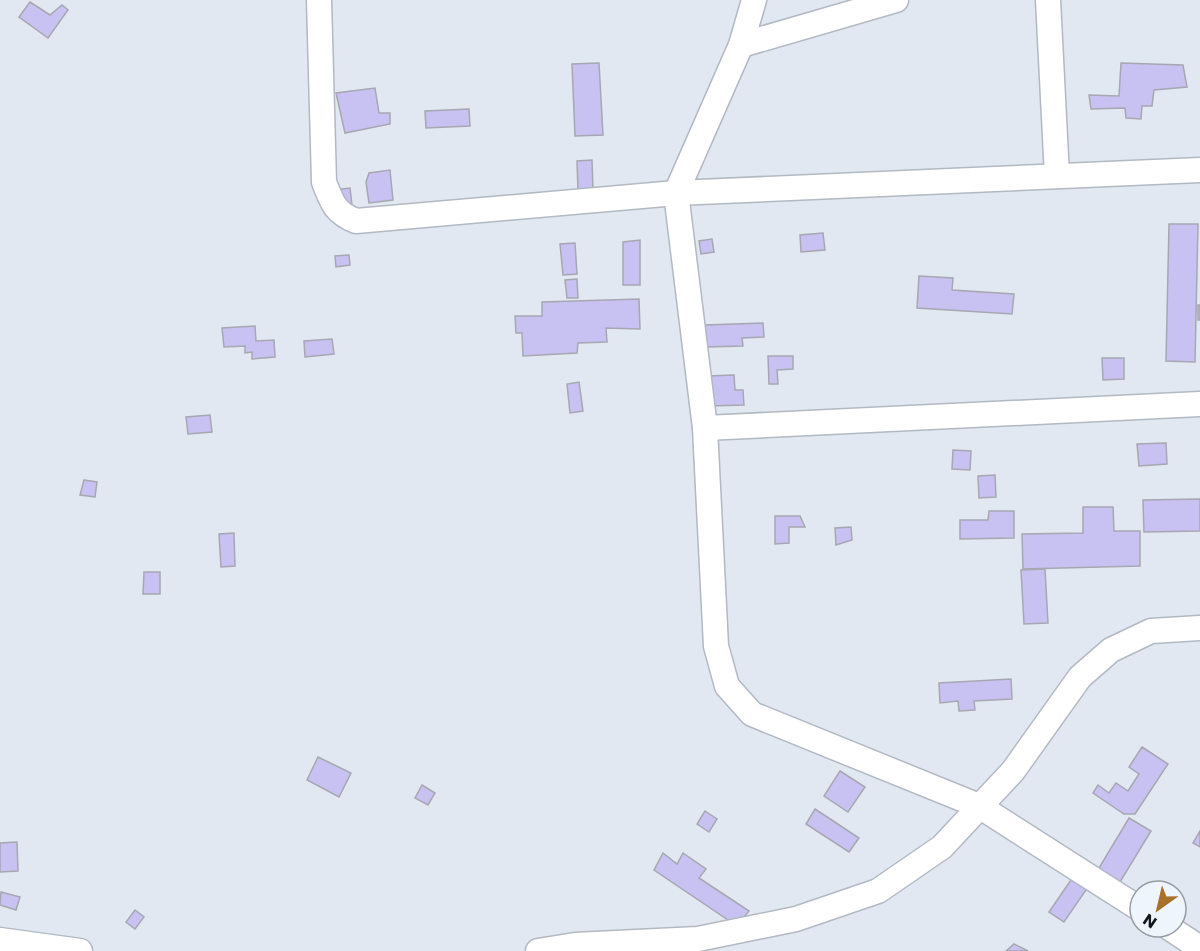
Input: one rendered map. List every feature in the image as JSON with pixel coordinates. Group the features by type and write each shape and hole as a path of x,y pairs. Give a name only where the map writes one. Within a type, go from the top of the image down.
{"street":[{"path":"319,0 324,182 333,205 344,216 356,221 676,193 1200,170"},
{"path":"754,0 741,45 676,193 705,428 716,646 727,686 752,714 979,806 1128,901"},
{"path":"741,45 896,0"},
{"path":"1048,0 1057,176"},
{"path":"705,428 1200,404"},
{"path":"538,951 698,939 796,920 878,891 942,847 1013,771 1080,677 1111,650 1151,631 1200,628"},
{"path":"1186,939 1200,948"},
{"path":"0,940 80,951"}],"building":[{"path":"30,2 50,15 62,5 68,10 48,38 19,17"},
{"path":"599,63 603,135 575,136 572,64"},
{"path":"1121,63 1183,65 1187,87 1154,90 1152,106 1142,106 1141,119 1126,118 1125,108 1091,109 1089,95 1119,96"},
{"path":"375,88 379,113 390,113 390,124 345,133 336,93"},
{"path":"469,109 470,126 426,128 425,111"},
{"path":"592,160 593,190 578,191 577,161"},
{"path":"390,170 393,200 369,203 366,182 369,173"},
{"path":"350,188 352,205 337,206 335,190"},
{"path":"1169,224 1198,224 1195,362 1166,361"},
{"path":"823,233 825,250 801,252 800,235"},
{"path":"712,239 714,252 701,254 699,241"},
{"path":"640,240 640,285 623,285 623,242"},
{"path":"575,243 577,274 563,275 560,244"},
{"path":"349,255 350,265 336,267 335,256"},
{"path":"919,276 953,278 952,290 1014,294 1012,314 917,308"},
{"path":"577,279 578,298 567,298 565,280"},
{"path":"639,299 640,329 606,328 607,342 578,343 577,353 523,356 522,333 516,333 515,316 542,316 542,302"},
{"path":"1198,305 1200,305 1200,320 1198,320"},
{"path":"763,323 764,337 742,338 743,346 706,347 705,325"},
{"path":"255,326 256,341 274,340 275,357 252,359 252,352 245,353 245,346 224,347 222,328"},
{"path":"332,339 334,354 305,357 304,341"},
{"path":"768,356 793,356 793,369 777,370 778,384 769,384"},
{"path":"1102,358 1124,358 1124,379 1103,380"},
{"path":"734,375 735,390 743,390 744,405 709,406 707,376"},
{"path":"579,382 583,411 570,413 567,384"},
{"path":"210,415 212,432 188,434 186,417"},
{"path":"1166,443 1167,464 1139,466 1137,444"},
{"path":"953,450 971,451 970,470 952,469"},
{"path":"995,475 996,497 979,498 978,476"},
{"path":"84,480 97,482 95,497 80,495"},
{"path":"1200,499 1200,531 1144,532 1143,500"},
{"path":"1083,507 1113,507 1114,531 1140,531 1140,566 1023,569 1022,534 1083,533"},
{"path":"989,511 1014,511 1014,538 960,539 960,520 988,520"},
{"path":"775,516 800,516 805,527 789,527 789,543 775,544"},
{"path":"851,527 852,540 836,545 835,528"},
{"path":"234,533 235,566 221,567 219,534"},
{"path":"1045,569 1048,623 1024,624 1021,570"},
{"path":"144,572 160,572 160,594 143,594"},
{"path":"1011,679 1012,699 974,701 975,710 959,711 958,701 940,703 939,683"},
{"path":"1142,747 1168,764 1135,814 1124,814 1093,793 1098,785 1109,793 1116,783 1128,791 1139,774 1129,767"},
{"path":"318,757 351,773 339,797 307,780"},
{"path":"840,771 865,787 848,812 824,796"},
{"path":"422,785 435,793 428,805 415,798"},
{"path":"815,809 859,838 849,852 806,824"},
{"path":"705,811 717,819 709,832 697,824"},
{"path":"1129,818 1151,831 1117,887 1096,873"},
{"path":"1200,831 1200,847 1193,843"},
{"path":"17,842 18,871 0,872 0,843"},
{"path":"663,853 677,864 683,853 706,869 699,878 749,911 737,926 654,870"},
{"path":"1073,877 1088,887 1064,922 1049,912"},
{"path":"1,892 20,897 16,910 0,905"},
{"path":"135,910 144,917 135,929 126,922"},
{"path":"1014,944 1028,951 1006,951"}]}
